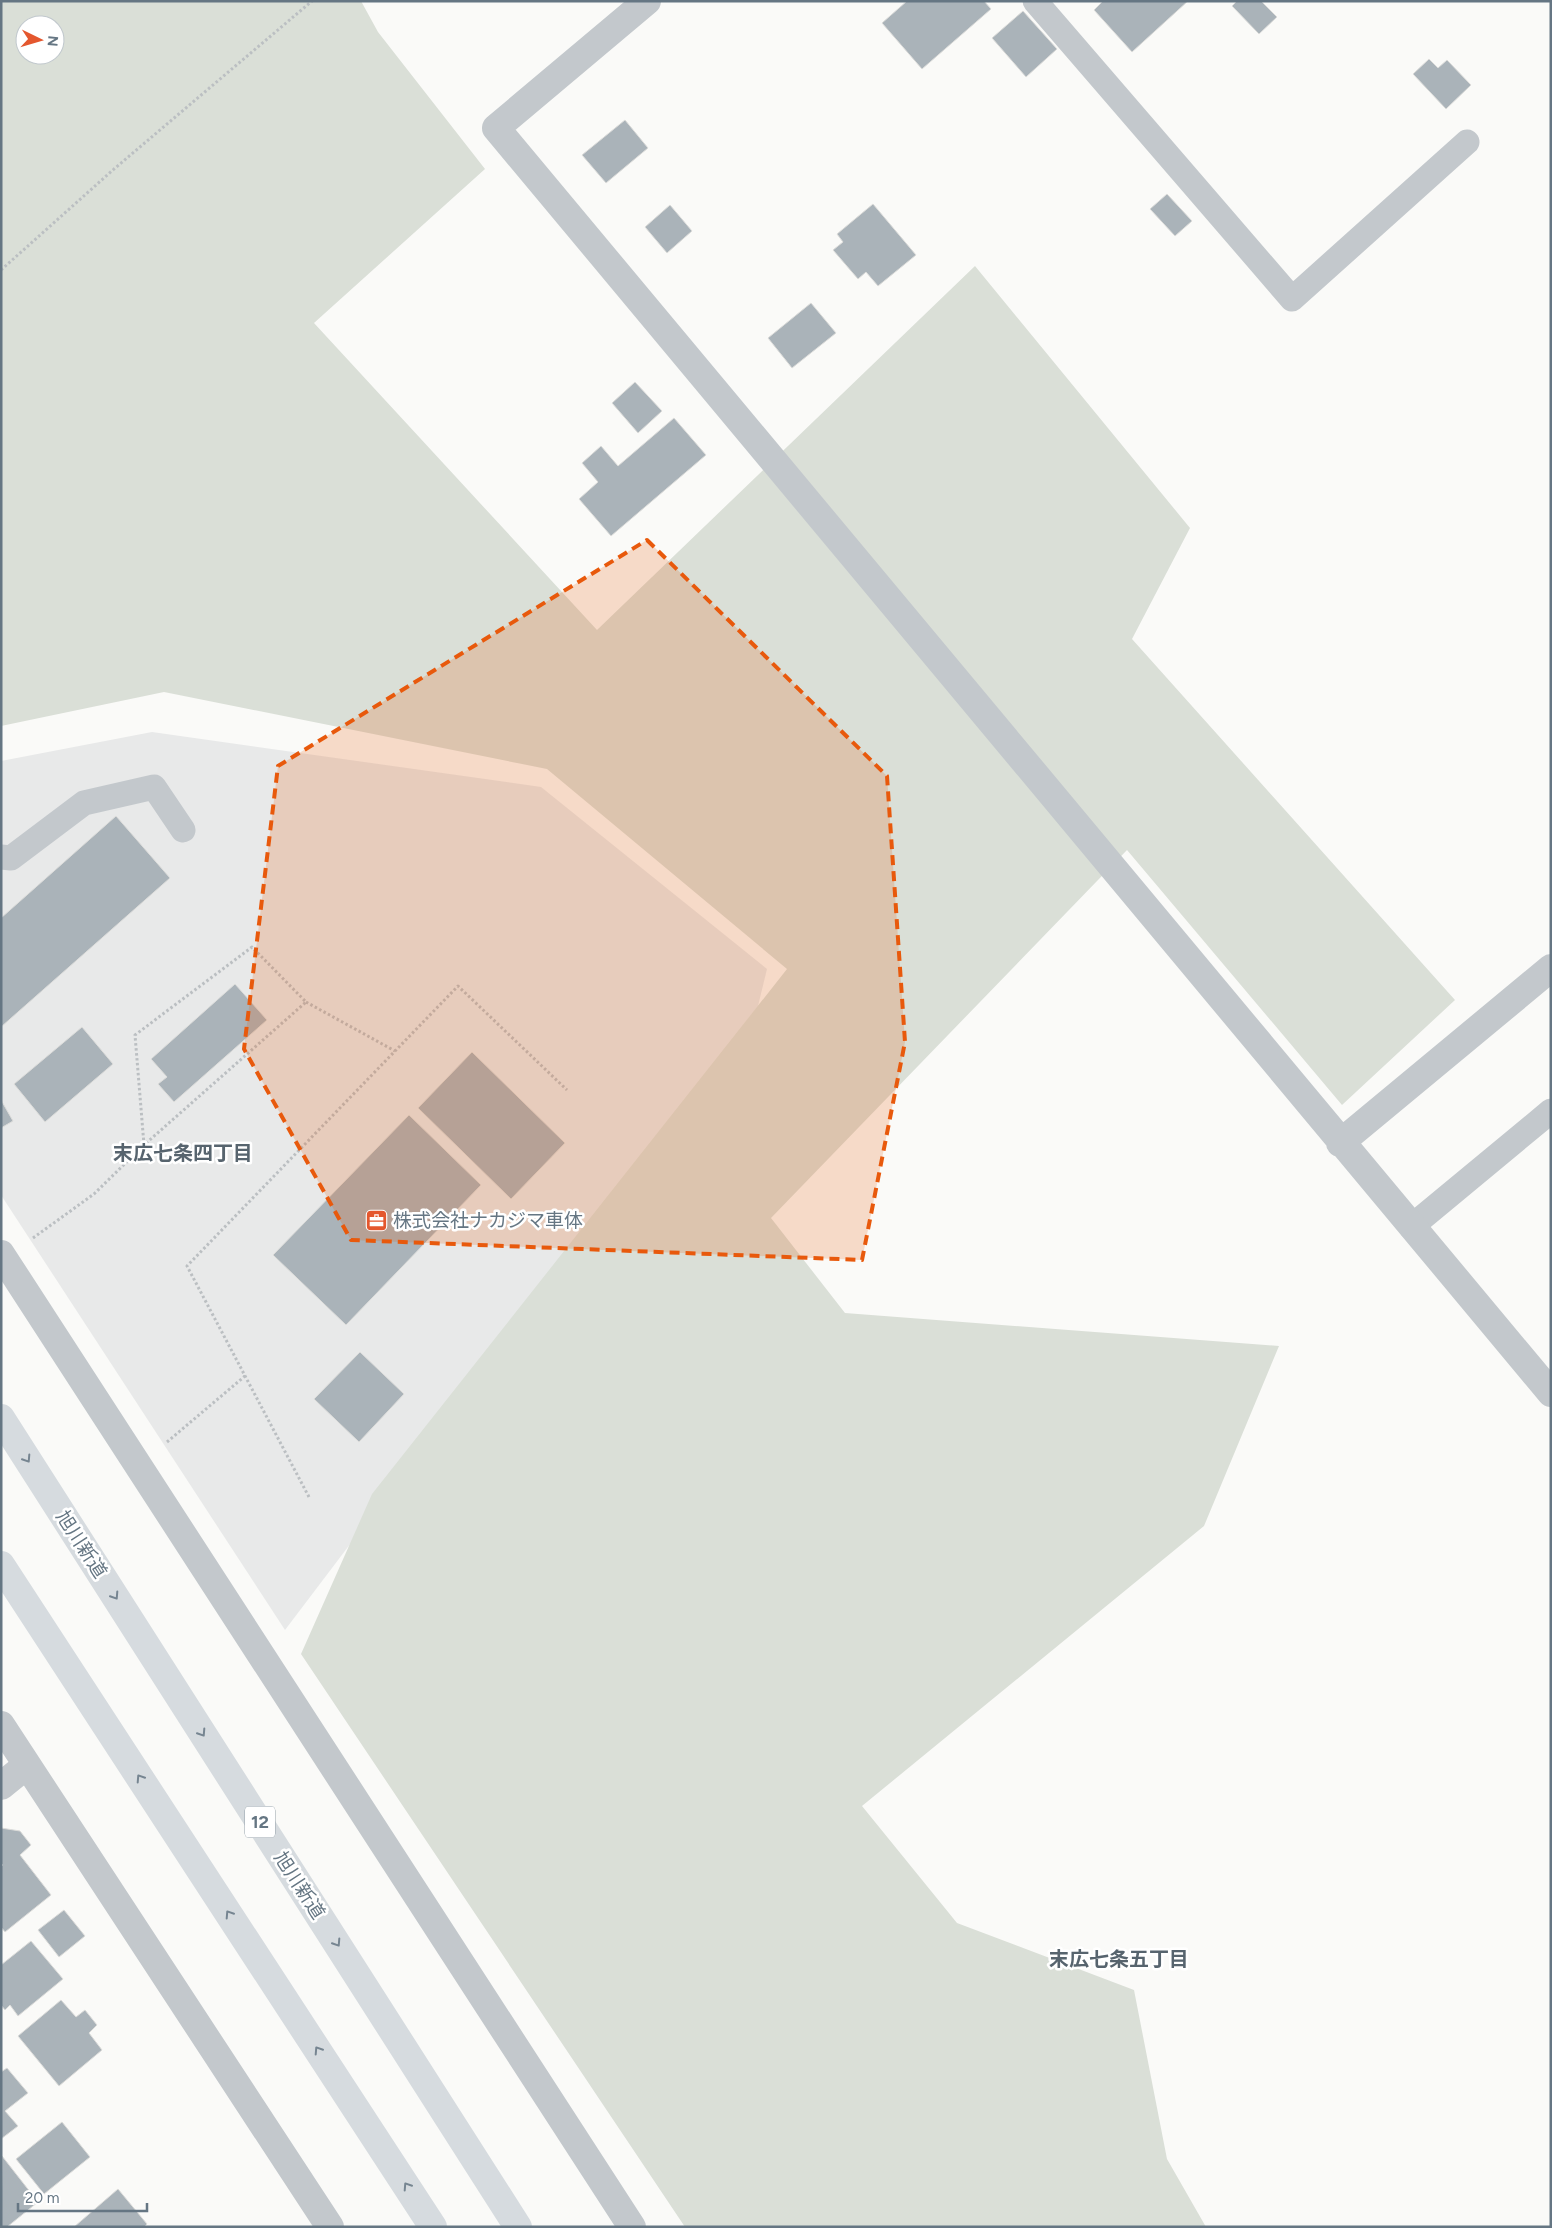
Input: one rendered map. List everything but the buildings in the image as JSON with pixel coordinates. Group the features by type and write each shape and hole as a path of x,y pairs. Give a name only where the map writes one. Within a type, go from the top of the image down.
{"highway":[{"name":"旭川新道","path":"1,1418 518,2227"},
{"path":"1,1565 433,2227"}],"street":[{"path":"647,1 496,128 1340,1143 1551,1393"},
{"path":"1340,1143 1551,968"},
{"path":"3,1257 632,2227"},
{"path":"1,1725 330,2227"},
{"path":"1,1786 27,1765"}],"lane":[{"path":"1035,1 1292,299 1467,142"},
{"path":"1,857 10,858 84,803 154,787 183,830"},
{"path":"1411,1227 1551,1111"}],"path":[{"path":"1,270 114,169 312,1"},
{"path":"144,1145 135,1035 252,947 306,1002 395,1051"},
{"path":"309,1497 187,1266 458,986 567,1090"},
{"path":"3,1257 94,1194 144,1145 306,1002"},
{"path":"140,1466 245,1376"}],"highlighted area":[{"path":"647,540 887,776 905,1042 862,1260 351,1240 244,1049 278,766"}],"shaded area":[{"path":"1,1 361,1 378,32 485,169 314,323 597,630 975,266 1190,528 1132,639 1455,1000 1342,1105 1127,850 771,1218 845,1313 1279,1346 1204,1526 862,1806 957,1923 1134,1990 1167,2159 1206,2227 685,2227 301,1654 372,1494 787,969 547,769 164,692 1,726"},
{"path":"152,732 541,787 767,969 758,1006 285,1630 1,1195 1,761"}],"place":[{"name":"株式会社ナカジマ車体","path":"377,1220"}],"district":[{"name":"末広七条四丁目","path":"183,1153"},
{"name":"末広七条五丁目","path":"1119,1959"}]}
